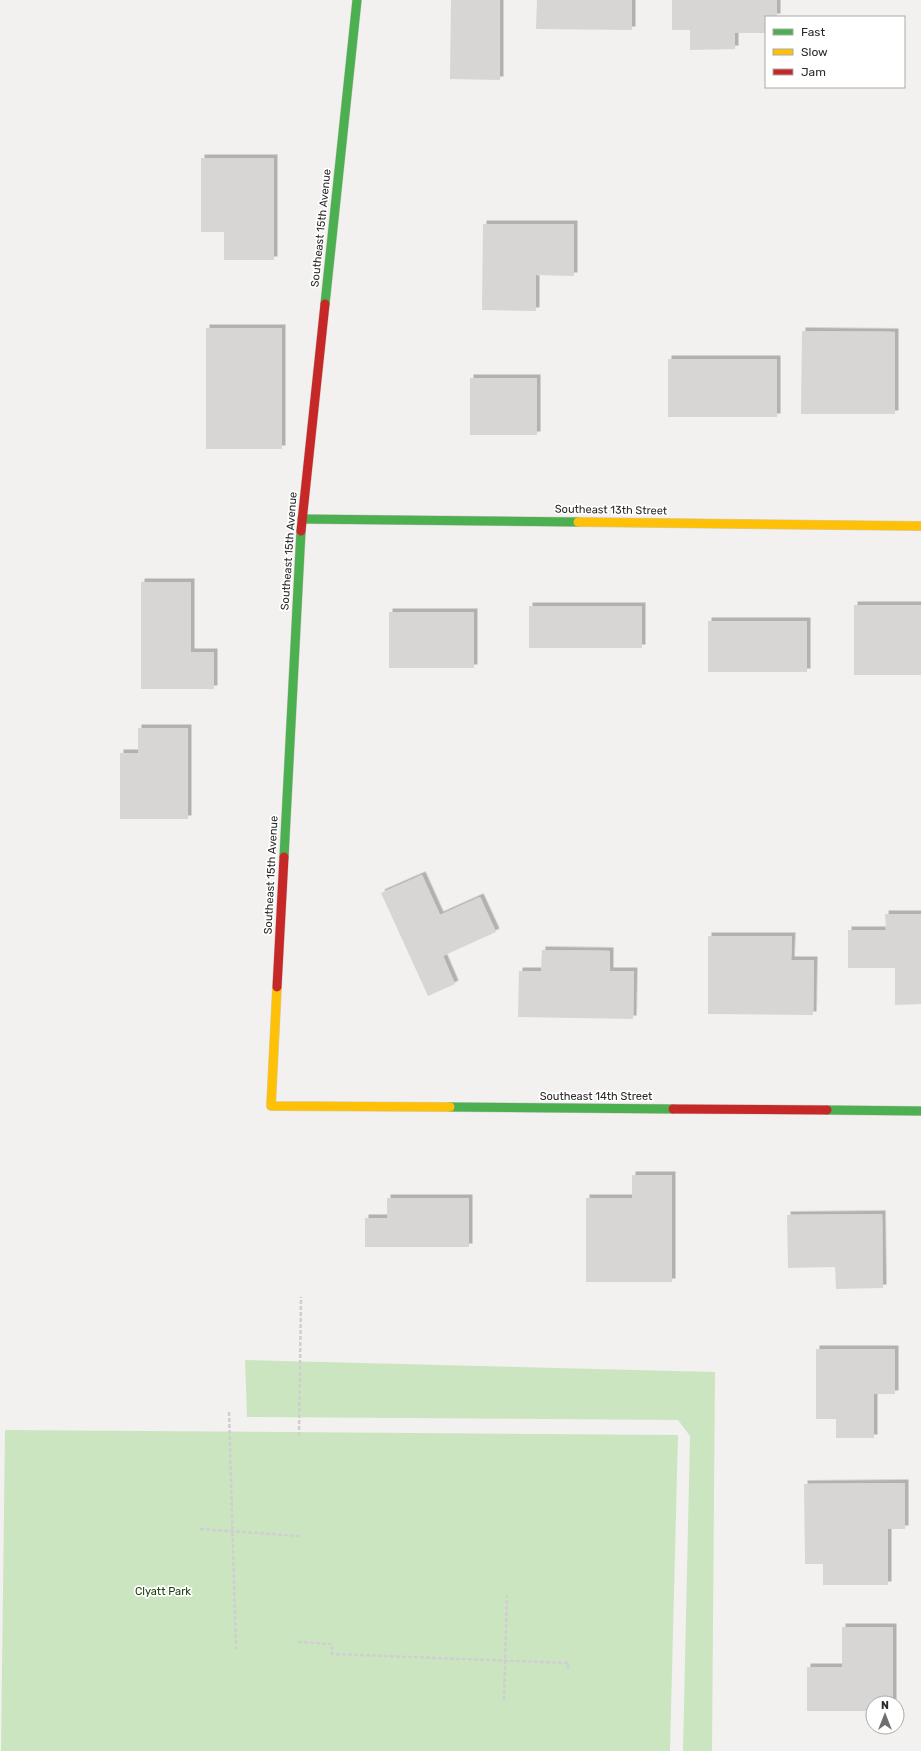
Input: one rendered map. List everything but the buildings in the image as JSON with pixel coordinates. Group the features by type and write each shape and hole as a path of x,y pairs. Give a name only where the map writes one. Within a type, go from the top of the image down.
{"street":[{"name":"Southeast 15th Avenue","path":"271,1106 302,519 357,0"},
{"name":"Southeast 13th Street","path":"302,519 921,526"},
{"name":"Southeast 14th Street","path":"271,1106 921,1111"}],"path":[{"path":"299,1436 301,1297"},
{"path":"229,1412 236,1649"},
{"path":"200,1529 299,1536"},
{"path":"504,1700 507,1595"},
{"path":"298,1642 332,1644 332,1654 568,1663 568,1669"}],"green space":[{"path":"245,1360 715,1372 712,1751 683,1751 690,1436 678,1420 247,1417"},
{"name":"Clyatt Park","path":"5,1430 678,1435 670,1751 1,1751"}],"traffic: fast":[{"path":"325,304 357,0"},
{"path":"302,519 578,522"},
{"path":"284,857 301,531"},
{"path":"450,1107 673,1109"},
{"path":"827,1110 921,1111"}],"traffic: slow":[{"path":"578,522 921,526"},
{"path":"277,987 271,1106 450,1107"}],"traffic: jam":[{"path":"301,531 325,304"},
{"path":"277,987 284,857"},
{"path":"673,1109 827,1110"}]}
